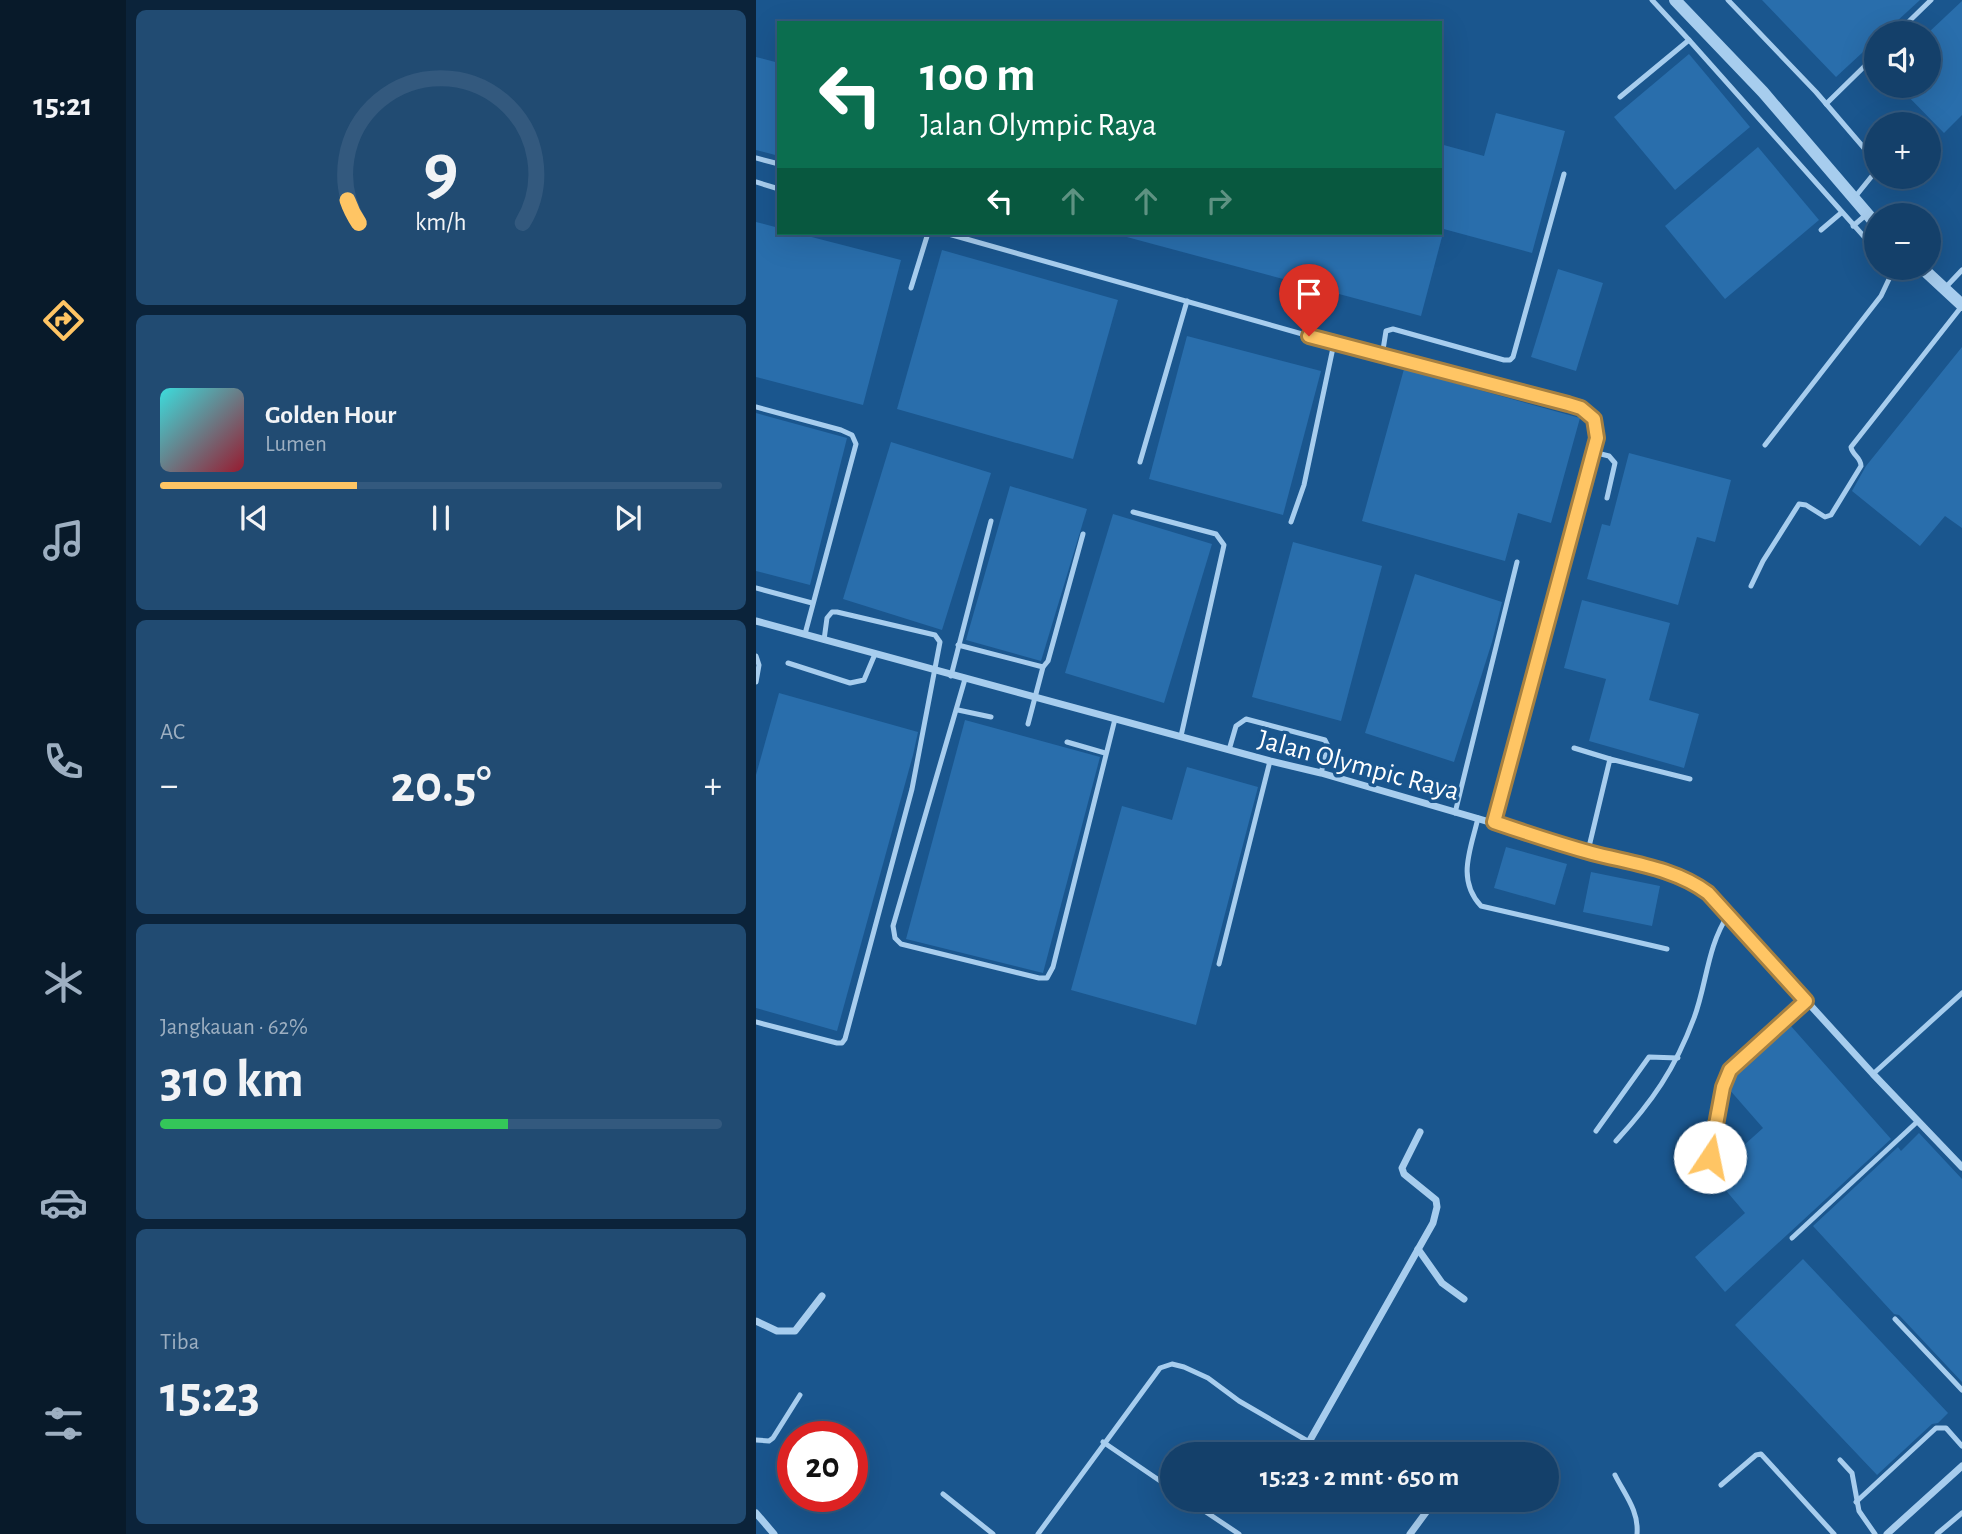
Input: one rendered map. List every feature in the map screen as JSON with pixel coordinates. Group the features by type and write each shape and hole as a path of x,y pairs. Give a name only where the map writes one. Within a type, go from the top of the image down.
{"street":[{"path":"1675,0 1763,92 1864,211"},
{"path":"1935,280 1962,305"},
{"name":"Jalan Olympic Raya","path":"756,621 951,676 1321,773 1685,879 1708,893 1962,1167"},
{"path":"1310,1442 1433,1223 1437,1208 1433,1195 1404,1174 1402,1168 1420,1132"},
{"path":"1418,1249 1439,1280 1464,1299"},
{"path":"756,1321 777,1331 795,1331 821,1296"},
{"path":"1887,1534 1962,1466"},
{"path":"1410,1534 1426,1512"},
{"path":"756,1513 774,1534"}],"lane":[{"path":"1652,0 1864,237"},
{"path":"1728,0 1864,148"},
{"path":"1910,21 1931,0"},
{"path":"1620,97 1689,40"},
{"path":"1826,104 1864,67"},
{"path":"756,158 777,163"},
{"path":"1382,356 1386,331 1393,329 1510,360 1564,174"},
{"path":"756,183 777,189"},
{"path":"1853,199 1864,186"},
{"path":"1821,230 1841,213"},
{"path":"1853,226 1864,217"},
{"path":"911,288 927,235"},
{"path":"952,235 1334,343 1581,408 1591,415 1597,424 1597,438 1494,822"},
{"path":"1944,289 1962,270"},
{"path":"1765,445 1881,296 1888,280"},
{"path":"1140,462 1187,300"},
{"path":"1751,586 1763,561 1799,504 1806,505 1823,517 1831,515 1861,466 1851,447 1962,305"},
{"path":"1292,522 1304,485 1334,343"},
{"path":"756,407 841,430 852,435 856,444 805,634"},
{"path":"1593,452 1609,456 1615,463 1607,498"},
{"path":"1133,512 1216,534 1224,545 1181,736"},
{"path":"951,676 991,521"},
{"path":"1028,724 1083,534"},
{"path":"1455,813 1517,562"},
{"path":"756,588 812,603"},
{"path":"756,1022 837,1043 842,1043 845,1039 912,789 940,642 934,635 836,612 832,612 827,618 824,640"},
{"path":"958,645 1043,667"},
{"path":"788,663 850,682 864,680 875,654"},
{"path":"756,656 760,665 756,682"},
{"path":"965,679 893,926 895,938 901,944 1047,978 1053,967 1115,719"},
{"path":"958,710 991,717"},
{"path":"1229,750 1236,726 1246,719 1325,740 1328,746 1321,773"},
{"path":"1068,742 1105,753"},
{"path":"1574,748 1690,779"},
{"path":"1588,852 1610,759"},
{"path":"1219,964 1270,761"},
{"path":"1478,818 1466,868 1466,880 1481,906 1667,949"},
{"path":"1616,1141 1640,1115 1678,1058 1694,1018 1712,945 1728,915"},
{"path":"1873,1074 1962,993"},
{"path":"1705,1180 1728,1073 1806,1001"},
{"path":"1597,1131 1649,1057 1678,1058"},
{"path":"1792,1238 1918,1121"},
{"path":"1895,1319 1962,1390"},
{"path":"1038,1534 1103,1442 1160,1368 1172,1364 1208,1378 1239,1401 1310,1442"},
{"path":"756,1440 769,1441 773,1438 800,1395"},
{"path":"1857,1502 1936,1429 1946,1428 1962,1446"},
{"path":"1103,1442 1160,1481"},
{"path":"1721,1485 1756,1455 1761,1454 1834,1534"},
{"path":"1840,1460 1852,1473 1859,1511 1875,1534"},
{"path":"1615,1475 1635,1511 1637,1534"},
{"path":"943,1494 993,1534"},
{"path":"1206,1512 1239,1534"},
{"path":"1937,1534 1962,1513"}],"building":[{"path":"1762,0 1920,0 1897,21 1864,21 1864,51 1836,77"},
{"path":"1962,1 1962,115 1944,133 1941,130 1941,112 1923,112 1910,98 1941,98 1941,21"},
{"path":"1689,54 1750,127 1675,190 1614,117"},
{"path":"756,57 777,62 777,155 756,150"},
{"path":"1496,113 1565,131 1532,253 1442,229 1442,145 1484,156"},
{"path":"1758,147 1819,220 1725,299 1665,226"},
{"path":"756,222 777,227 777,235 804,235 901,260 863,405 756,377"},
{"path":"1443,233 1421,316 1123,236 1442,235"},
{"path":"942,250 1118,300 1073,459 897,409"},
{"path":"1558,269 1603,283 1576,371 1531,357"},
{"path":"1187,336 1321,371 1283,515 1149,479"},
{"path":"1962,347 1962,528 1945,516 1920,546 1852,491 1866,466"},
{"path":"1404,369 1580,418 1551,523 1518,513 1505,561 1362,521"},
{"path":"756,413 847,438 810,585 756,571"},
{"path":"891,442 991,473 942,630 843,599"},
{"path":"1629,453 1731,480 1715,542 1697,537 1678,605 1587,579 1602,524 1610,526"},
{"path":"1010,486 1087,509 1041,661 966,640"},
{"path":"1113,514 1212,544 1164,703 1065,673"},
{"path":"1293,542 1382,566 1341,721 1252,697"},
{"path":"1415,574 1502,602 1454,762 1365,733"},
{"path":"1582,600 1670,623 1649,700 1699,714 1684,768 1589,741 1606,679 1564,668"},
{"path":"779,693 918,732 837,1031 756,1008 756,775"},
{"path":"965,720 1100,757 1043,973 906,939"},
{"path":"1187,767 1258,787 1196,1025 1071,990 1122,806 1172,820"},
{"path":"1506,847 1567,864 1555,905 1494,888"},
{"path":"1591,872 1660,886 1652,926 1583,912"},
{"path":"1790,1025 1891,1139 1725,1292 1695,1257 1745,1213 1712,1174 1763,1128 1728,1088 1732,1077"},
{"path":"1919,1133 1962,1179 1962,1382 1899,1315 1894,1314 1813,1226 1898,1147 1901,1151"},
{"path":"1803,1259 1948,1413 1938,1423 1932,1424 1877,1475 1735,1325"}],"route":[{"path":"1309,336 1568,404 1588,412 1597,424 1597,438 1494,822 1588,852 1670,873 1697,885 1708,893 1806,1001 1730,1070 1723,1087 1710,1157"}]}
